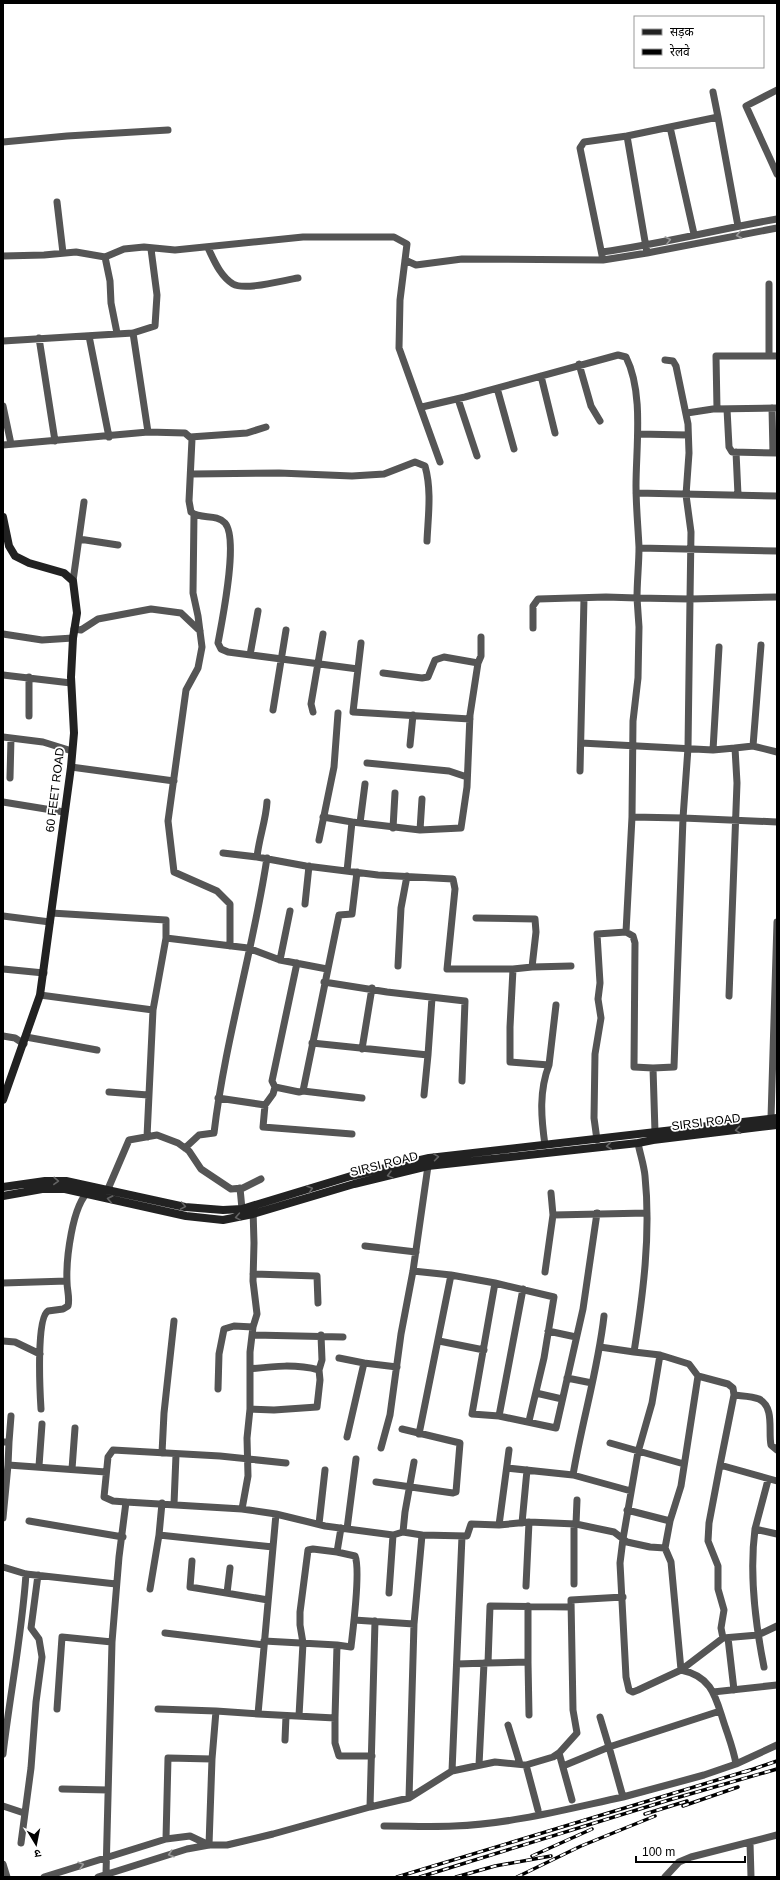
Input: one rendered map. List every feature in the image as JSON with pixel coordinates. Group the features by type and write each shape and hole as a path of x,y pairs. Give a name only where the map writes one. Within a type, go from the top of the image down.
{"main road":[{"path":"3,517 9,546 15,556 29,563 64,573 73,581"},
{"name":"60 FEET ROAD","path":"3,1100 40,995 44,973 71,767 74,733 71,683 73,638 77,613 73,581"},
{"name":"SIRSI ROAD","path":"3,1196 42,1189 65,1189 186,1216 222,1220 351,1176 405,1163 472,1152 596,1140 774,1118"},
{"name":"SIRSI ROAD","path":"3,1187 45,1181 66,1181 185,1207 223,1210 253,1210 428,1166 638,1143 777,1125"}],"street":[{"path":"777,90 746,106 777,174"},
{"path":"713,92 738,226"},
{"path":"602,256 580,148 584,142 627,136 718,117"},
{"path":"670,127 694,234"},
{"path":"3,142 67,136 168,130"},
{"path":"627,136 646,250"},
{"path":"57,202 63,253"},
{"path":"646,250 694,234 777,219"},
{"path":"405,260 416,266 462,259 602,256 777,228"},
{"path":"3,256 76,252 106,256 124,249 144,247 151,249 175,250 208,248 244,242 303,236 394,237 407,244 400,300 400,348 422,407 440,462"},
{"path":"208,248 220,271 227,279 238,286 298,278"},
{"path":"3,342 39,338 133,333 155,326 157,295 151,249"},
{"path":"106,256 110,281 111,304 117,333"},
{"path":"717,409 716,356 773,356 769,284"},
{"path":"133,333 148,432"},
{"path":"89,336 110,437"},
{"path":"39,338 55,442"},
{"path":"422,407 458,399 579,364 618,355 626,357 635,386 638,434 636,494 639,548 637,598 639,627 638,678 633,722 632,817 626,932"},
{"path":"596,1140 594,1118 595,1054 601,1018 598,999 600,983 597,934 626,932 633,936 635,943 634,1068 674,1067 683,818 688,748 691,532 686,495 688,435 687,413 676,366 673,361 665,360"},
{"path":"579,364 591,406 600,421"},
{"path":"541,376 556,433"},
{"path":"497,388 514,449"},
{"path":"458,399 477,456"},
{"path":"3,406 11,444"},
{"path":"687,413 717,409 774,408 775,453 732,452 729,447 727,409"},
{"path":"190,437 247,434 266,426"},
{"path":"3,445 55,442 148,432 185,433 192,439 190,508 194,514 193,593 202,646 198,668 186,690 168,821 174,872 217,891 230,904 230,946"},
{"path":"638,434 688,435"},
{"path":"736,452 738,495"},
{"path":"192,474 279,473 352,476 371,475 384,474 415,462 425,466 428,476 429,501 427,542"},
{"path":"636,494 777,496"},
{"path":"73,581 84,502"},
{"path":"194,514 220,519 230,532 228,577 218,643 221,649 228,652 358,669"},
{"path":"79,539 118,544"},
{"path":"639,548 777,551"},
{"path":"533,628 533,606 538,599 690,599 777,597"},
{"path":"580,770 584,598"},
{"path":"74,629 81,630 98,619 151,609 181,613 200,631"},
{"path":"250,655 258,611"},
{"path":"273,710 286,630"},
{"path":"3,634 42,640 73,638"},
{"path":"313,712 311,704 323,634"},
{"path":"323,817 392,828 420,830 461,828 468,777 470,719 478,663 481,656 481,637"},
{"path":"361,643 353,712 470,719"},
{"path":"753,746 761,645"},
{"path":"713,750 719,647"},
{"path":"383,673 422,678 428,677 431,666 435,660 444,657 478,663"},
{"path":"3,675 71,683"},
{"path":"29,678 29,716"},
{"path":"319,840 333,773 338,713"},
{"path":"410,745 412,715"},
{"path":"10,778 7,738 42,742 72,751"},
{"path":"581,743 713,750 753,746 777,752"},
{"path":"729,996 737,783 736,748"},
{"path":"367,763 449,771 468,777"},
{"path":"71,767 174,781"},
{"path":"360,823 365,784"},
{"path":"392,828 395,794"},
{"path":"420,830 422,799"},
{"path":"3,802 64,812"},
{"path":"257,857 260,835 267,814 267,802"},
{"path":"632,817 715,818 735,821 777,822"},
{"path":"347,871 352,822"},
{"path":"223,853 267,858 347,871 453,879 455,888 447,969 513,969 571,966"},
{"path":"185,1148 199,1135 214,1133 218,1098 248,948 258,916 267,858"},
{"path":"305,904 309,866"},
{"path":"303,1091 338,914 352,914 357,872"},
{"path":"398,966 401,908 407,876"},
{"path":"280,960 290,911"},
{"path":"51,914 166,920 166,938 153,1010 147,1137"},
{"path":"3,916 18,916 50,922"},
{"path":"476,918 535,919 536,932 532,967"},
{"path":"774,1118 777,922"},
{"path":"166,938 248,948 280,960 327,969"},
{"path":"297,963 272,1081 275,1087 273,1094 265,1105 263,1127 352,1134"},
{"path":"3,969 44,973"},
{"path":"513,969 510,1062 549,1065"},
{"path":"324,982 432,998 465,1001 462,1082"},
{"path":"362,1049 372,988"},
{"path":"40,995 153,1010"},
{"path":"424,1094 432,998"},
{"path":"545,1145 541,1102 544,1077 549,1065 556,1005"},
{"path":"3,1036 25,1041 97,1050"},
{"path":"312,1043 428,1055"},
{"path":"653,1068 655,1132"},
{"path":"275,1087 299,1092 303,1091 362,1098"},
{"path":"109,1092 148,1095"},
{"path":"218,1098 265,1105"},
{"path":"108,1189 129,1140 157,1135 178,1143 185,1148 201,1169 231,1189 240,1188 261,1179"},
{"path":"634,1352 642,1306 647,1213 645,1175 638,1143"},
{"path":"382,1448 390,1415 401,1334 414,1271 428,1166"},
{"path":"41,1409 40,1339 44,1314 48,1310 63,1309 68,1306 67,1281 74,1220 78,1207 85,1194 94,1187"},
{"path":"240,1188 242,1209"},
{"path":"546,1272 553,1215 551,1192"},
{"path":"242,1509 248,1476 247,1438 250,1409 250,1369 253,1331 258,1314 253,1274 253,1210"},
{"path":"553,1215 647,1213"},
{"path":"495,1283 472,1414 499,1416 530,1421 556,1428 583,1309 597,1214"},
{"path":"365,1246 416,1252"},
{"path":"414,1271 451,1275 495,1283 554,1297 530,1421"},
{"path":"253,1274 317,1276 318,1303"},
{"path":"419,1434 439,1341 451,1275"},
{"path":"3,1283 67,1281"},
{"path":"499,1416 523,1289"},
{"path":"573,1475 580,1434 600,1347 604,1316"},
{"path":"162,1453 164,1413 174,1321"},
{"path":"218,1389 220,1347 224,1329 234,1326 253,1331 343,1336"},
{"path":"548,1331 576,1337"},
{"path":"250,1409 281,1410 317,1407 320,1380 319,1370 322,1360 321,1335"},
{"path":"3,1341 15,1342 40,1354"},
{"path":"439,1341 484,1350"},
{"path":"600,1347 660,1355 689,1364 698,1376 728,1384 733,1388 734,1395 709,1523 708,1541 718,1566 718,1589 724,1610 721,1628 726,1638 734,1690"},
{"path":"660,1355 652,1403 638,1452 622,1539 620,1563 623,1597 626,1677 629,1690 633,1692 681,1670 726,1638 758,1635 777,1626"},
{"path":"339,1358 364,1363 397,1366"},
{"path":"347,1436 364,1363"},
{"path":"250,1369 301,1365 319,1370"},
{"path":"681,1670 671,1562 665,1548 670,1521 681,1486 698,1376"},
{"path":"567,1378 592,1383"},
{"path":"536,1393 562,1399"},
{"path":"734,1395 758,1399 763,1402 770,1418 771,1445 777,1450"},
{"path":"3,1518 8,1465 6,1442 11,1416"},
{"path":"39,1466 42,1424"},
{"path":"72,1469 75,1428"},
{"path":"376,1482 453,1493 456,1492 460,1443 402,1429"},
{"path":"610,1443 684,1464"},
{"path":"286,1464 220,1456 176,1455 120,1449 113,1450 108,1457 104,1497 113,1501 242,1509 276,1514 344,1529 394,1534 403,1532 422,1535 462,1536 468,1534 471,1524 575,1524 614,1532 627,1542 650,1547 665,1548"},
{"path":"499,1525 510,1450"},
{"path":"174,1504 176,1455"},
{"path":"337,1552 344,1529 356,1459"},
{"path":"403,1532 414,1462"},
{"path":"8,1465 39,1466 106,1472"},
{"path":"720,1465 768,1480 777,1481"},
{"path":"507,1468 573,1475 631,1491"},
{"path":"319,1524 325,1470"},
{"path":"526,1586 527,1470"},
{"path":"764,1666 758,1635 752,1567 754,1529 768,1480"},
{"path":"574,1584 577,1500"},
{"path":"106,1874 105,1858 112,1642 116,1584 126,1502"},
{"path":"150,1589 159,1534 162,1503"},
{"path":"628,1510 670,1521"},
{"path":"258,1714 276,1514"},
{"path":"29,1521 123,1536"},
{"path":"754,1529 777,1534"},
{"path":"159,1534 273,1547"},
{"path":"389,1593 394,1534"},
{"path":"409,1798 414,1624 422,1535"},
{"path":"452,1771 462,1536"},
{"path":"164,1633 264,1643 303,1643 351,1647 357,1562 355,1556 337,1552 313,1549 308,1550 300,1612 300,1625 303,1643 299,1716"},
{"path":"192,1561 190,1587 268,1600"},
{"path":"3,1567 26,1574 116,1584"},
{"path":"227,1592 230,1568"},
{"path":"3,1754 6,1708 23,1618 26,1574"},
{"path":"22,1843 24,1813 42,1657 39,1639 31,1628 38,1575"},
{"path":"98,1877 187,1849 209,1845 227,1845 409,1798 452,1771 495,1762 523,1764 553,1757 559,1753 577,1733 573,1704 571,1600 623,1597"},
{"path":"479,1765 490,1606 571,1607"},
{"path":"528,1606 528,1714"},
{"path":"354,1620 414,1624"},
{"path":"370,1807 375,1621"},
{"path":"57,1709 62,1637 112,1642"},
{"path":"337,1645 335,1743 339,1756 372,1756"},
{"path":"457,1664 528,1662"},
{"path":"681,1670 695,1673 713,1692 734,1750 736,1764"},
{"path":"713,1692 777,1685"},
{"path":"158,1709 335,1718"},
{"path":"209,1845 212,1759 216,1711"},
{"path":"563,1766 609,1747 720,1711"},
{"path":"285,1740 286,1716"},
{"path":"600,1716 623,1796"},
{"path":"508,1725 538,1810"},
{"path":"384,1826 455,1826 491,1823 544,1815 704,1775 736,1764 777,1745"},
{"path":"559,1753 572,1800"},
{"path":"166,1839 168,1758 212,1759"},
{"path":"62,1789 108,1790"},
{"path":"3,1806 24,1813"},
{"path":"668,1876 678,1862 691,1857 777,1835"},
{"path":"44,1877 166,1839 190,1836 209,1845"},
{"path":"750,1842 751,1877"},
{"path":"3,1864 8,1877"}],"railway":[{"path":"745,1772 777,1761"},
{"path":"420,1877 669,1800 777,1769"},
{"path":"397,1877 750,1770"},
{"path":"683,1806 738,1787"},
{"path":"645,1814 687,1801"},
{"path":"517,1877 581,1846 655,1816"},
{"path":"532,1856 592,1829"},
{"path":"456,1877 495,1866 551,1856"}]}
